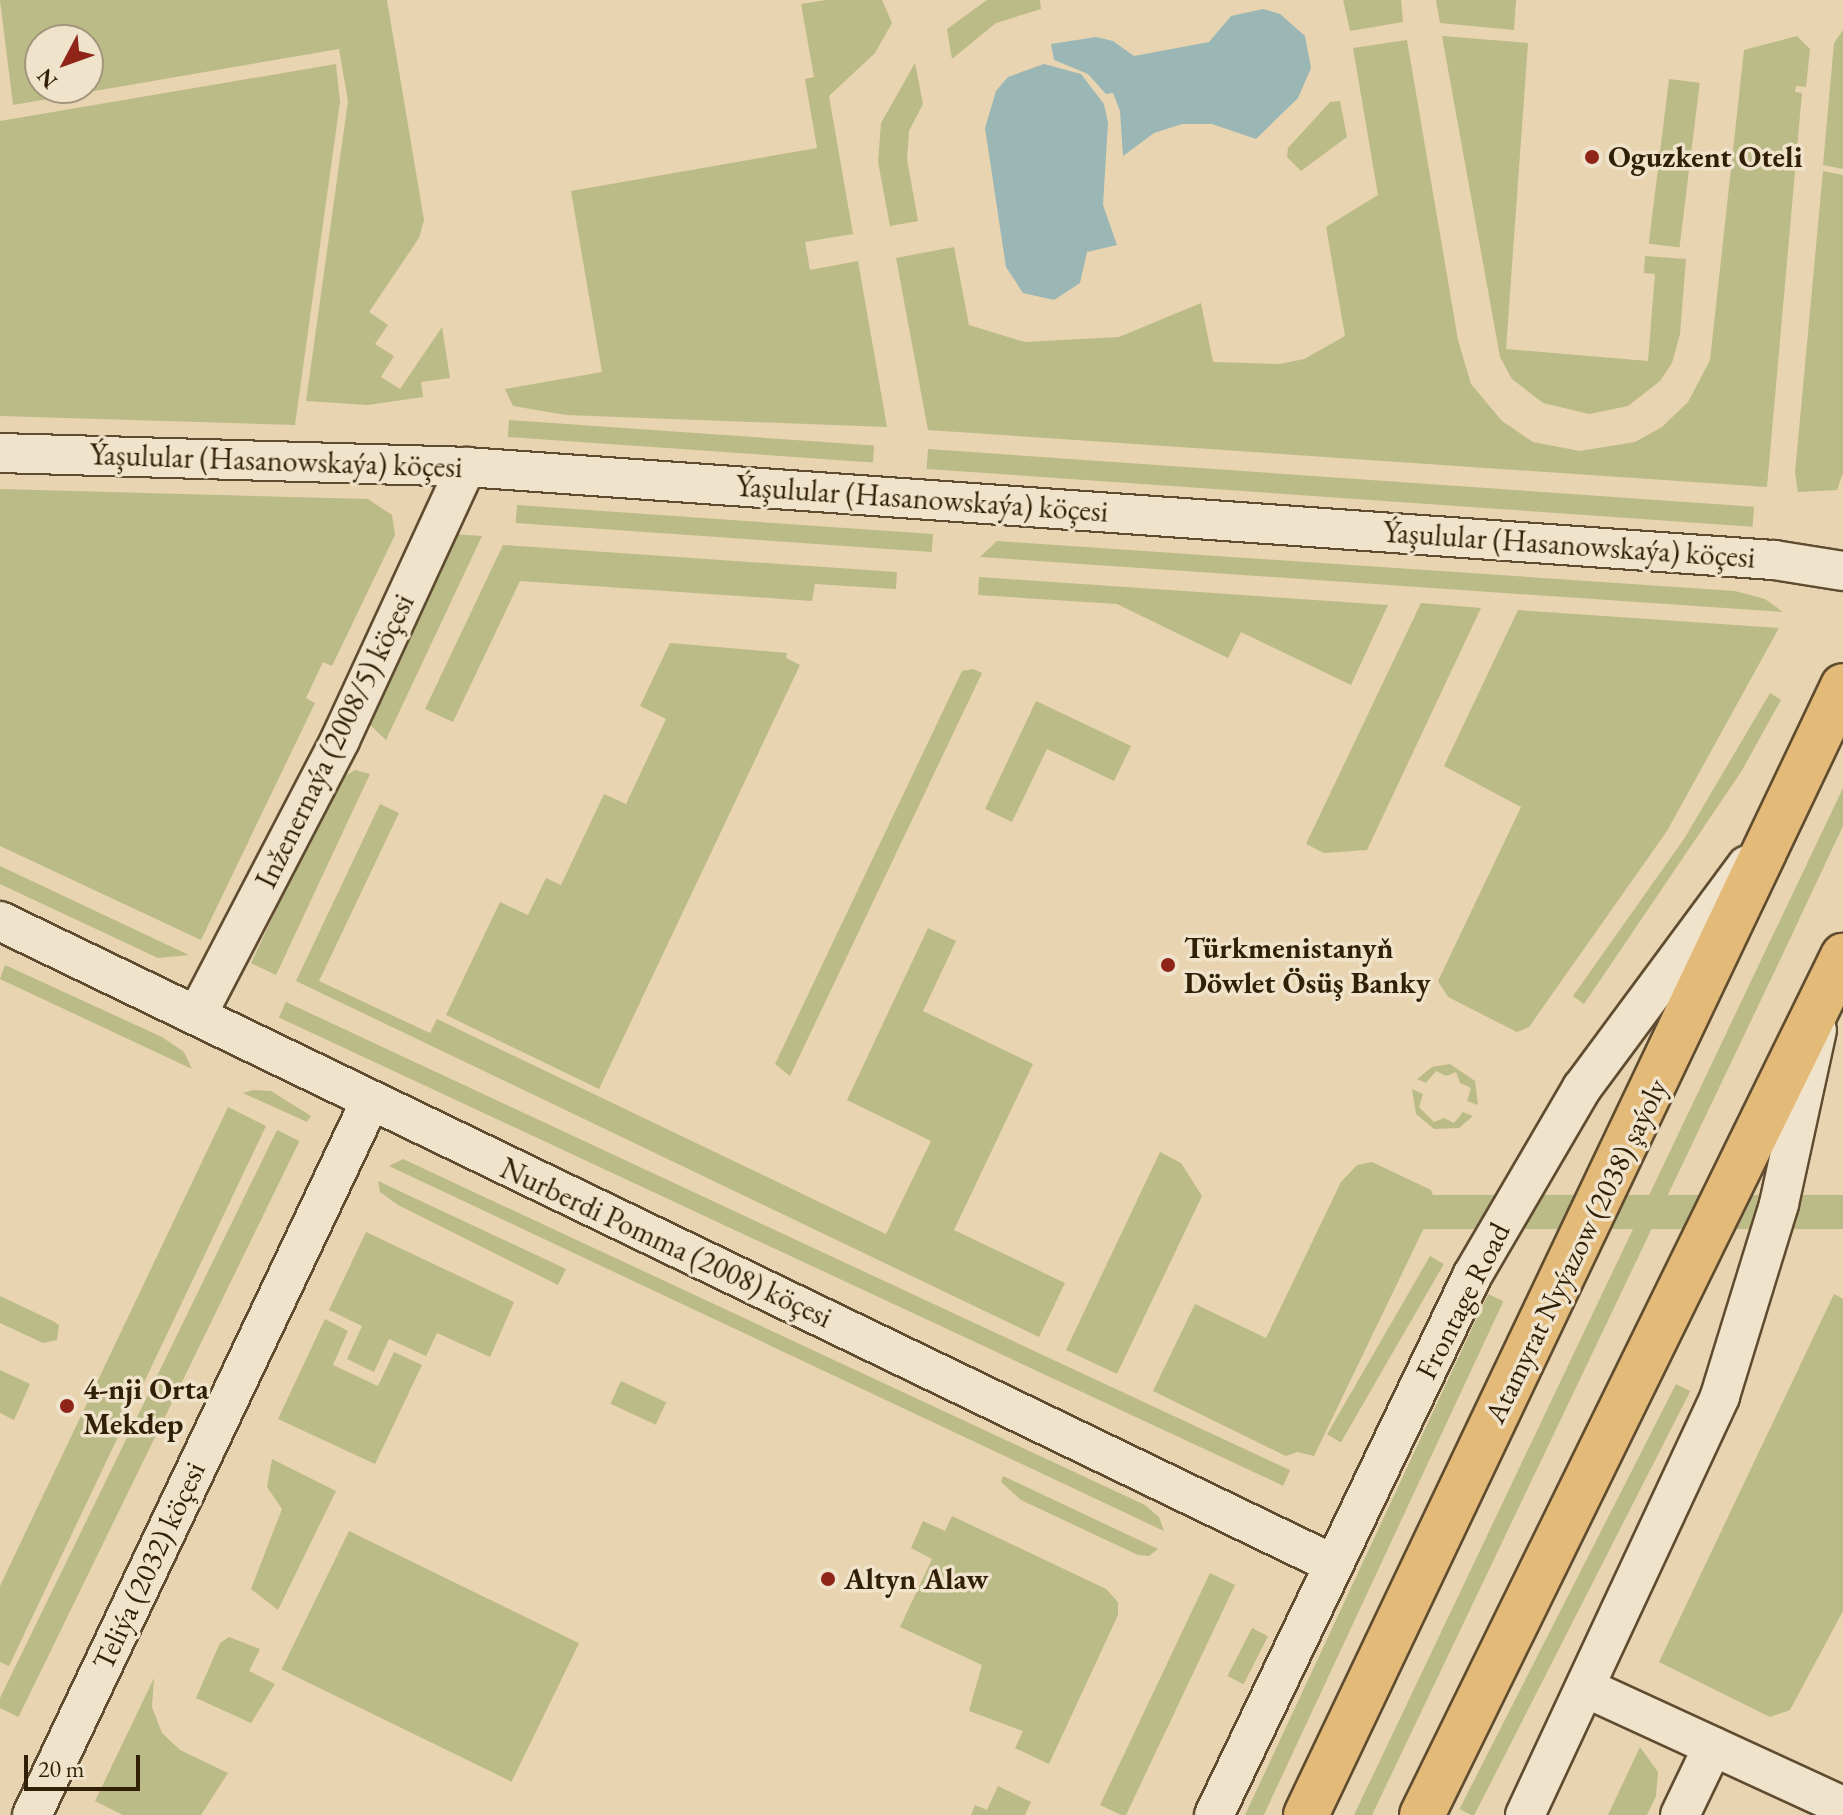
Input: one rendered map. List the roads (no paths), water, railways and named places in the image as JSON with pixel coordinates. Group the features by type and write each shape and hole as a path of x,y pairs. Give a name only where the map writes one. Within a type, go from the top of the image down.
{"main road":[{"name":"Atamyrat Nyýazow (2038) şaýoly","path":"1306,1815 1843,686"},
{"path":"1422,1815 1843,956"}],"street":[{"name":"Ýaşulular (Hasanowskaýa) köçesi","path":"0,453 466,467 1774,560 1843,571"},
{"name":"Inženernaýa (2008/5) köçesi","path":"198,1013 340,740 466,467"},
{"name":"Frontage Road","path":"1214,1815 1472,1276 1578,1095 1697,926 1779,826"},
{"name":"Nurberdi Pomma (2008) köçesi","path":"0,921 198,1013 370,1102 1333,1564"},
{"path":"1525,1815 1720,1396 1779,1204 1825,995"},
{"name":"Teliýa (2032) köçesi","path":"32,1815 370,1102"},
{"path":"1586,1688 1843,1806"},
{"path":"1680,1815 1713,1746"}],"water":[{"path":"1263,9 1280,14 1305,36 1311,68 1298,98 1256,139 1212,124 1182,124 1154,133 1123,156 1120,111 1113,93 1106,94 1088,74 1054,60 1051,44 1096,37 1113,41 1134,56 1209,42 1231,16"},
{"path":"1044,64 1081,74 1104,104 1108,123 1103,205 1117,245 1087,252 1080,283 1054,300 1023,293 1006,267 985,128 996,91 1008,77"}],"place":[{"name":"Oguzkent Oteli","path":"1592,157"},
{"name":"Türkmenistanyň Döwlet Ösüş Banky","path":"1168,965"},
{"name":"4-nji Orta Mekdep","path":"67,1406"},
{"name":"Altyn Alaw","path":"828,1579"}]}
